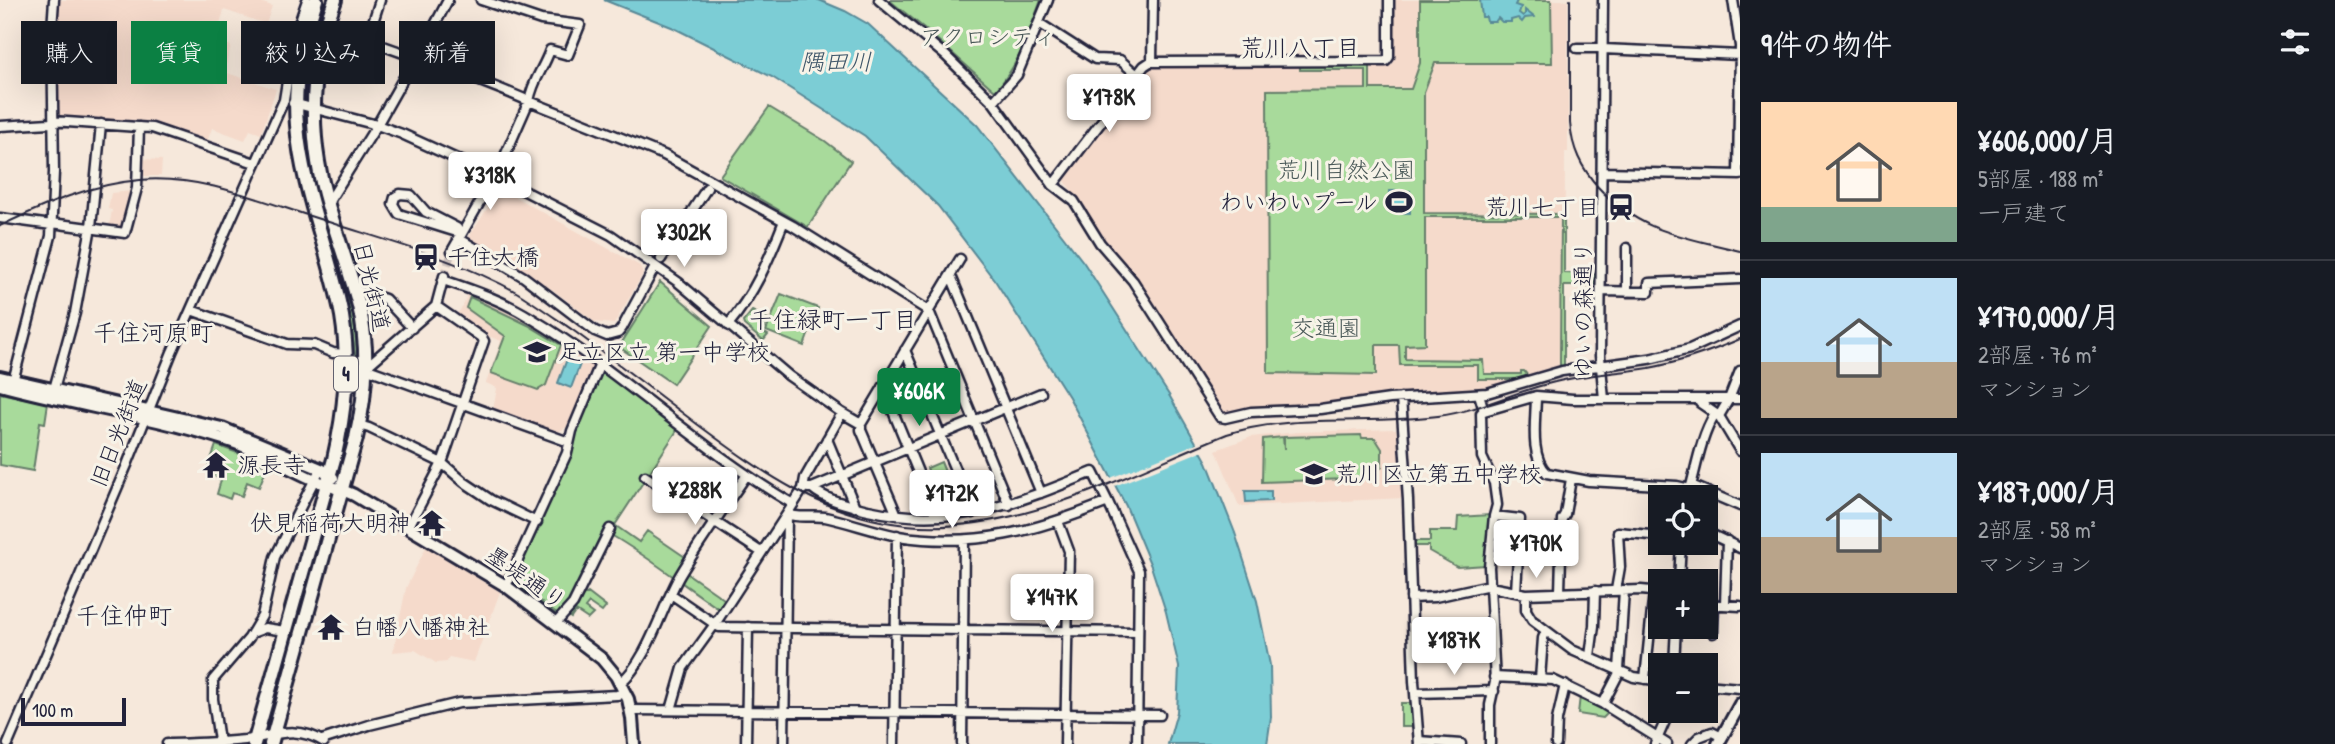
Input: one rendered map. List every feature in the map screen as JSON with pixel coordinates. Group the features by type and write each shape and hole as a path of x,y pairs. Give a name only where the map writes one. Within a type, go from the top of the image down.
{"highway":[{"name":"日光街道","path":"255,741 323,477 344,408 345,354 339,300 302,169 290,102 316,0"},
{"name":"日光街道","path":"327,21 333,3"},
{"name":"日光街道","path":"272,738 359,425 365,369 363,327 318,162 314,108 316,84"}],"main road":[{"name":"墨堤通り","path":"0,376 8,384 147,414"},
{"name":"墨堤通り","path":"8,384 54,389 147,414 234,442 323,477 506,586 602,659 623,688 631,710 634,744"},
{"path":"1720,740 1740,704"}],"street":[{"path":"8,384 28,331 51,236 54,0"},
{"name":"旧日光街道","path":"8,744 255,163 290,102 295,38 307,0"},
{"path":"373,21 380,0"},
{"path":"436,21 448,0"},
{"path":"452,251 495,176 529,101 532,85 545,66 550,50 568,55 580,25 541,20 481,0"},
{"path":"879,0 946,56 993,102 1053,185 1073,201 1100,243 1133,281 1220,417 1259,411 1327,408 1401,398 1479,394 1550,374 1649,359 1690,349 1740,326"},
{"path":"993,102 1017,75 1048,0"},
{"path":"1152,62 1153,0"},
{"path":"1053,185 1144,66 1152,62 1386,61 1389,57 1389,0"},
{"name":"ゆいの森通り","path":"1603,0 1600,365 1604,398 1740,399"},
{"path":"1602,173 1739,174 1740,55 1733,0"},
{"path":"1040,23 1095,59 1120,60 1137,75"},
{"path":"1577,48 1740,55"},
{"path":"328,203 401,84"},
{"path":"487,84 664,155 784,221 929,311 1009,505"},
{"path":"290,102 377,125 495,176 611,234 678,282 805,388 861,424 897,515"},
{"path":"0,126 53,121 139,127 158,130 255,163"},
{"path":"54,389 75,313 91,227 101,124"},
{"path":"0,218 125,233 137,188 139,127"},
{"path":"661,259 707,188"},
{"path":"459,235 457,228 426,212 411,195 400,194 393,200 393,207 399,214 459,235 524,277 595,331 607,336 618,333 622,328 655,267"},
{"path":"728,325 746,303 760,279 784,221"},
{"path":"1627,248 1627,292"},
{"path":"861,424 960,259"},
{"path":"951,276 1041,493"},
{"path":"344,408 352,374 365,369 436,306 443,278 531,318 600,364 746,476 793,504"},
{"path":"1602,291 1649,292 1649,283 1740,279"},
{"path":"354,289 385,299 412,328"},
{"path":"408,528 442,463 484,341 436,306"},
{"path":"191,310 287,344 314,345 333,353 345,354"},
{"path":"905,351 973,513"},
{"path":"506,586 567,453 572,431 600,364"},
{"path":"365,369 569,442"},
{"path":"0,370 0,376"},
{"path":"1691,485 1711,421 1729,399 1740,371"},
{"path":"883,387 936,516"},
{"path":"671,710 682,668 715,624 793,504 808,489 1041,393"},
{"path":"1479,394 1484,411"},
{"path":"1490,744 1490,705 1494,677 1488,587 1497,505 1494,483 1482,457 1481,413 1536,396 1573,400 1604,398"},
{"path":"1536,396 1535,448 1543,470 1551,475 1571,479 1662,485"},
{"path":"1401,398 1419,742 1461,744"},
{"path":"1699,399 1700,403 1717,415 1740,451"},
{"path":"808,489 805,478 842,413"},
{"path":"359,425 442,463 491,500 537,522"},
{"path":"827,439 855,507"},
{"path":"808,489 855,507 897,515 936,516 973,513 1009,505 1093,472 1139,571 1138,744"},
{"path":"645,476 761,552"},
{"path":"167,744 255,741 272,738 282,732 313,736 325,742 369,725 459,703 617,695 651,638 679,577 746,476"},
{"path":"222,742 213,699 213,680 252,633 262,616 275,557 323,477"},
{"path":"1560,592 1562,519 1571,479"},
{"path":"1718,499 1740,506"},
{"path":"787,514 824,517 860,528 930,540 964,540 996,538 1058,522 1108,502"},
{"path":"784,744 787,514"},
{"path":"1494,516 1520,519 1516,592"},
{"path":"1058,522 1069,551 1065,744"},
{"path":"556,623 573,604 610,528"},
{"path":"1603,704 1620,670 1618,532 1648,535"},
{"path":"894,744 897,535"},
{"path":"1718,537 1740,548"},
{"path":"962,744 964,540"},
{"path":"1725,604 1727,541"},
{"path":"1411,597 1435,597 1488,587 1526,594 1648,591"},
{"path":"1590,656 1595,591"},
{"path":"671,594 719,627 1138,632"},
{"path":"1526,594 1526,610 1532,620 1572,650 1648,679"},
{"path":"1718,604 1740,606"},
{"path":"262,616 265,628"},
{"path":"746,744 748,627"},
{"path":"252,633 265,628 285,631"},
{"path":"1540,679 1543,638 1546,631"},
{"path":"1645,679 1650,639"},
{"path":"1494,677 1553,680 1566,685 1603,704 1656,741 1667,744"},
{"path":"1556,744 1557,720 1566,685"},
{"path":"1718,686 1740,688"},
{"path":"1415,693 1493,691"},
{"path":"631,710 1160,715"},
{"path":"1656,741 1664,723"},
{"path":"1692,744 1699,737 1713,732 1720,740"}],"shaded area":[{"path":"58,0 254,0 272,6 267,21 257,21 224,10 221,21 131,21 131,84 227,84 227,73 241,78 241,84 261,84 276,89 261,134 250,130 245,140 212,128 207,142 153,125 61,117 57,114 57,84 117,84 117,21 58,21"},
{"path":"1392,0 1568,0 1564,367 1483,390 1395,395 1330,405 1222,413 1132,273 1100,237 1064,175 1146,68 1153,65 1393,65"},
{"path":"227,45 231,46 227,60"},
{"path":"142,159 162,160 161,176 141,176"},
{"path":"133,191 123,229 109,227 111,193"},
{"path":"504,191 640,266 643,274 614,324 595,322 553,290 470,239 498,192"},
{"name":"足立区立 第一中学校","path":"468,292 526,320 592,363 593,367 567,427 556,433 493,410 497,388 486,383 501,341 488,336 457,314"},
{"name":"荒川区立第五中学校","path":"1396,429 1404,498 1239,506 1216,450 1251,437 1297,432"},
{"path":"426,547 500,592 474,662 449,657 447,662 436,663 415,650 393,652 406,588"}],"green space":[{"name":"アクロシティ","path":"889,0 1041,0 1017,60 995,91"},
{"name":"荒川自然公園","path":"1420,0 1551,0 1552,63 1435,63 1424,92 1424,213 1564,214 1564,273 1597,274 1596,286 1564,286 1564,367 1560,367 1561,217 1425,217 1425,344 1405,345 1405,359 1483,360 1484,374 1521,374 1521,371 1524,371 1528,376 1515,379 1478,379 1478,365 1400,365 1399,345 1376,345 1376,375 1268,373 1267,90 1366,89 1366,70 1300,70 1300,65 1370,66 1370,89 1411,89 1420,63"},
{"path":"769,107 825,141 851,161 808,227 720,176"},
{"path":"338,265 354,321 356,360 348,305"},
{"path":"660,282 712,326 673,384 619,347"},
{"path":"781,294 818,308 804,346 766,331"},
{"path":"470,297 528,325 561,345 546,385 538,390 491,373 505,336 466,308"},
{"path":"752,311 768,319 763,332 768,335 763,341 744,325 743,322"},
{"path":"601,371 678,429 615,525 606,531 571,600 558,615 513,581 567,464 576,429"},
{"path":"0,393 48,403 45,423 40,422 33,471 0,465"},
{"path":"1361,435 1362,438 1375,438 1382,449 1382,467 1376,472 1376,478 1262,482 1263,439 1283,437 1284,449 1284,437"},
{"path":"216,445 262,462 260,469 265,472 259,487 247,482 242,496 232,493 230,499 217,494 221,480 214,476 216,471 208,468"},
{"path":"941,462 952,489 938,494 927,468"},
{"path":"1490,515 1486,565 1457,567 1429,551 1429,546 1414,546 1414,541 1430,541 1430,531 1457,531 1458,517"},
{"path":"616,526 639,542 647,531 688,559 681,569 724,599 719,609 611,535"},
{"path":"588,593 606,607 602,612 589,603 585,608 593,614 588,619 576,611 571,618 566,614 578,599"},
{"path":"1580,696 1609,712 1603,718 1578,714"},
{"path":"1401,703 1411,703 1412,727 1401,727"}],"water":[{"name":"隅田川","path":"604,0 819,0 868,24 977,125 1084,263 1169,395 1207,462 1235,533 1257,601 1270,665 1271,717 1267,744 1168,744 1177,712 1179,667 1166,612 1151,566 1126,506 1069,397 996,282 938,206 865,136 772,77 674,28"},
{"path":"1480,0 1515,0 1515,5 1521,7 1519,13 1523,16 1525,10 1534,17 1525,18 1522,22 1518,18 1511,22 1502,22 1498,18 1495,22 1487,22 1486,17 1482,17"},
{"name":"わいわいプール","path":"1389,191 1410,191 1410,213 1389,212"},
{"path":"567,359 580,364 571,388 558,383"},
{"path":"1245,491 1271,491 1271,501 1246,502"}],"pier":[{"path":"1200,442 1204,450 1112,487 1108,479"}],"tunnel":[{"path":"444,276 452,251"}],"tram line":[{"path":"1570,0 1570,123 1575,149 1587,172 1614,202 1646,224 1740,251"}],"railway":[{"path":"0,226 85,191 121,182 163,179 230,190 419,251 470,270 518,293 770,475 820,502 847,512 906,525 947,526 1030,512 1071,499 1227,434 1253,428 1305,421 1438,416 1555,382 1672,363 1740,339"}],"place":[{"name":"わいわいプール","path":"1399,202"},
{"name":"荒川七丁目","path":"1621,207"},
{"name":"千住大橋","path":"426,257"},
{"name":"足立区立 第一中学校","path":"537,352"},
{"name":"源長寺","path":"216,465"},
{"name":"荒川区立第五中学校","path":"1314,474"},
{"name":"伏見稲荷大明神","path":"432,523"},
{"name":"白幡八幡神社","path":"331,627"}],"district":[{"name":"荒川八丁目","path":"1300,48"},
{"name":"千住緑町一丁目","path":"833,320"},
{"name":"千住河原町","path":"153,333"},
{"name":"千住仲町","path":"124,616"}],"park label":[{"name":"交通園","path":"1326,328"}]}
